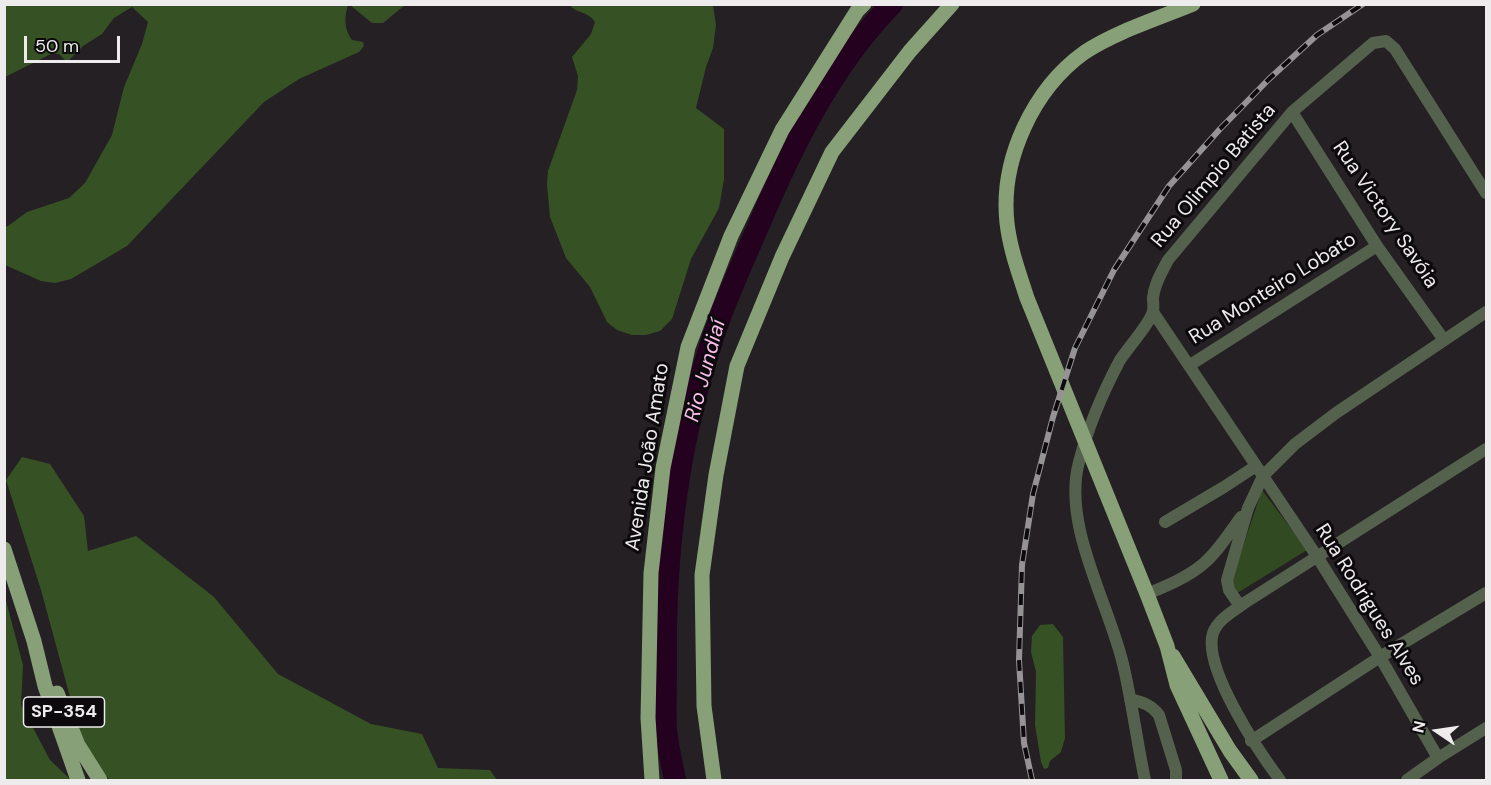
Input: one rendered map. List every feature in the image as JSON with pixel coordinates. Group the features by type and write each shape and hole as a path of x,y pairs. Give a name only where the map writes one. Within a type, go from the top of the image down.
{"main road":[{"name":"Avenida João Amato","path":"652,780 648,718 651,573 663,468 688,347 731,236 782,130 857,11 864,4"},
{"path":"714,780 704,706 702,575 716,475 737,366 782,257 832,152 910,51 952,4"},
{"path":"1193,4 1132,28 1085,52 1052,81 1031,112 1014,157 1008,188 1007,222 1012,249 1027,298 1147,594 1167,646 1177,685 1221,780"},
{"name":"SP-354","path":"4,549 34,641 45,686 78,780"},
{"name":"SP-354","path":"34,641 78,745 99,780"},
{"path":"1167,646 1230,751 1251,780"}],"street":[{"name":"Rua Olimpio Batista","path":"1145,780 1123,664 1111,621 1082,539 1075,509 1075,484 1079,462 1096,410 1121,359 1154,312 1153,296 1159,276 1168,260 1292,112 1373,43 1386,41 1395,49 1486,193"},
{"name":"Rua Victory Savóia","path":"1292,112 1377,246 1444,340"},
{"name":"Rua Monteiro Lobato","path":"1190,365 1377,246"},
{"name":"Rua Rodrigues Alves","path":"1154,312 1318,558 1380,657 1438,758"},
{"path":"1165,522 1224,488 1260,471 1336,413 1486,312"},
{"path":"1280,780 1251,741 1240,721 1214,661 1211,643 1214,631 1219,623 1240,606 1486,449"},
{"path":"1240,606 1227,580 1260,471"},
{"path":"1147,594 1202,565 1218,549 1248,508"},
{"path":"1251,741 1380,657 1486,593"},
{"path":"1130,699 1154,708 1159,715 1176,770 1176,780"},
{"path":"1407,780 1486,728"}],"green space":[{"path":"5,4 348,5 345,19 347,32 352,40 363,42 364,46 359,52 299,79 264,102 127,246 71,279 55,283 41,281 5,265 5,227 27,212 69,198 85,183 112,135 124,87 142,44 148,22 132,7 114,18 102,34 83,46 67,62 59,54 51,54 5,77"},
{"path":"350,5 405,5 383,23 372,23"},
{"path":"569,5 713,6 716,25 713,48 696,108 724,129 724,179 719,208 691,259 672,319 660,331 646,335 632,335 617,330 607,322 590,287 566,258 550,217 548,171 577,90 578,76 572,57 591,34 595,22"},
{"path":"22,457 50,464 84,516 88,551 136,536 214,597 278,674 371,724 422,734 438,768 490,770 497,780 110,780 95,763 79,730 41,590 6,480"},
{"path":"1262,490 1307,550 1236,592 1232,579"},
{"path":"4,593 23,665 21,705 50,760 71,780 5,780"},
{"path":"1053,624 1063,637 1065,738 1061,752 1050,761 1048,768 1044,769 1035,725 1036,672 1031,652 1032,636 1040,625"}],"waterway":[{"name":"Rio Jundiaí","path":"675,780 666,731 668,577 685,442 707,355 746,254 801,134 833,78 851,52 892,4"}],"railway":[{"path":"1032,780 1024,743 1019,660 1022,565 1033,494 1053,417 1075,348 1114,270 1169,186 1269,79 1317,35 1363,4"}]}
